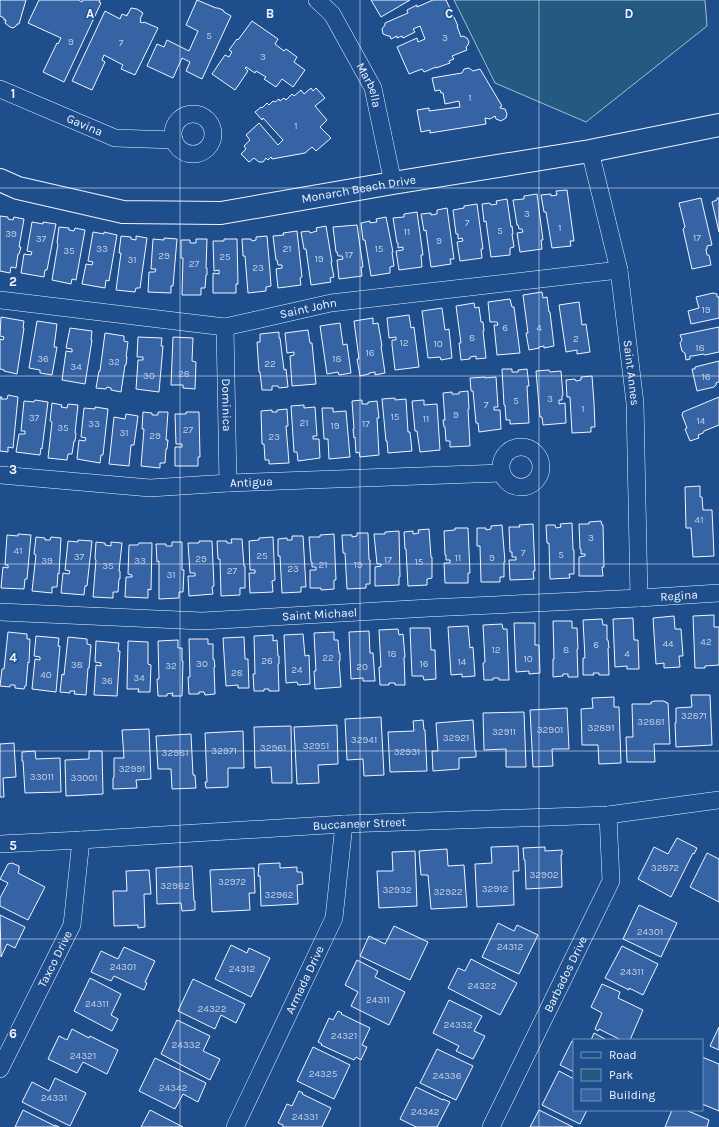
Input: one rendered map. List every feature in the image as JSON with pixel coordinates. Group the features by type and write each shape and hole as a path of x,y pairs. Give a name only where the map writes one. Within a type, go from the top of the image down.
{"street":[{"name":"Marbella","path":"317,0 332,14 373,88 393,183"},
{"name":"Gavina","path":"0,89 115,138 174,140"},
{"name":"Monarch Beach Drive","path":"0,180 18,188 123,212 220,213 590,151 719,125"},
{"name":"Saint Annes","path":"590,151 618,270 634,403 639,598"},
{"name":"Saint John","path":"0,300 225,327 331,303 618,270"},
{"name":"Dominica","path":"225,327 228,483"},
{"name":"Antigua","path":"0,475 150,488 228,483 502,473"},
{"name":"Regina","path":"639,598 719,593"},
{"name":"Saint Michael","path":"0,612 202,620 639,598"},
{"name":"Buccaneer Street","path":"0,844 344,824 608,815 719,800"},
{"name":"Barbados Drive","path":"491,1127 610,881 608,815"},
{"name":"Armada Drive","path":"235,1127 334,918 344,824"},
{"name":"Taxco Drive","path":"0,1069 72,925 80,840"}],"green space":[{"path":"454,0 705,0 707,26 586,122 495,83"}],"building":[{"path":"0,0 26,0 19,24 13,28 5,23 6,20 0,16"},
{"path":"39,0 79,0 82,2 83,0 100,0 99,2 101,3 64,82 43,72 61,38 28,23"},
{"path":"197,0 223,10 231,16 202,79 186,71 190,62 182,58 173,78 147,66 157,44 164,47 167,40 189,51 198,31 186,25"},
{"path":"371,0 410,0 381,17"},
{"path":"433,0 446,0 458,26 461,37 463,36 467,38 469,42 466,47 467,50 452,56 454,59 449,61 450,63 424,72 422,69 409,74 397,47 417,38 418,42 425,39 420,26 413,29 415,32 403,38 402,36 397,38 397,36 391,39 390,36 383,34 382,29 385,23 408,13 407,10"},
{"path":"131,8 137,9 143,13 140,22 144,22 158,28 135,75 121,69 123,65 104,55 102,60 105,62 92,90 72,81 105,11 120,19 122,14 127,16"},
{"path":"252,21 278,39 275,44 284,51 286,49 297,57 294,62 305,70 293,87 282,79 276,87 264,79 266,77 256,71 255,73 246,67 245,68 248,71 235,90 212,74 225,55 229,57 232,52 229,50"},
{"path":"469,68 473,71 480,69 502,106 500,108 505,109 507,114 506,118 501,121 496,119 495,116 490,119 485,118 486,124 430,133 430,130 421,132 417,110 429,108 429,111 460,107 459,101 445,104 443,93 441,93 440,90 435,91 432,78 462,73 464,69"},
{"path":"311,88 313,91 316,88 325,98 315,106 327,120 320,127 331,138 316,151 312,147 305,153 272,159 271,157 268,160 266,158 263,162 259,162 254,158 249,162 241,154 246,149 244,146 250,140 246,135 259,123 278,145 283,140 263,118 262,120 255,112 267,103 269,105 273,101 275,102 279,99 280,101 284,98 286,100 292,94 294,96 301,90 304,94"},
{"path":"567,190 574,241 570,241 571,246 552,248 546,212 544,212 541,195 557,195 556,191"},
{"path":"537,194 543,240 541,240 542,249 520,252 517,233 523,232 517,225 513,200 524,199 524,196"},
{"path":"701,198 712,245 707,246 706,249 711,265 692,269 683,229 685,227 679,203"},
{"path":"717,198 719,198 719,232 712,202 717,200"},
{"path":"507,199 514,247 510,248 510,255 491,257 482,204 497,204 496,201"},
{"path":"477,204 483,249 481,249 482,258 460,261 457,242 463,241 462,238 458,239 458,234 456,234 453,210 464,208 464,206"},
{"path":"447,208 454,259 450,259 451,264 431,267 426,230 424,231 421,214 437,214 437,210"},
{"path":"417,212 423,255 421,255 422,267 399,270 396,251 403,250 403,247 398,248 393,218 404,217 404,214"},
{"path":"0,216 8,217 8,219 13,220 14,217 24,219 19,247 21,247 18,254 16,268 11,267 10,273 0,271"},
{"path":"386,217 393,252 394,266 390,267 390,273 371,276 361,223 370,221 370,223 377,222 376,219"},
{"path":"32,222 56,224 47,270 45,270 44,277 21,273 24,254 31,255 32,252 27,251"},
{"path":"357,225 363,267 361,267 362,276 339,279 337,260 343,259 342,256 338,256 336,252 333,227"},
{"path":"326,226 334,277 330,278 331,282 311,285 306,249 304,249 301,232 309,231 310,233 317,231 316,228"},
{"path":"59,227 69,228 69,230 74,231 75,228 85,230 76,280 72,279 71,284 52,280 58,244"},
{"path":"297,231 302,277 300,278 301,285 278,288 276,269 282,268 282,265 278,265 276,260 273,236 284,235 283,233"},
{"path":"93,232 104,234 104,232 117,235 109,281 106,280 105,288 82,284 86,264 92,265 93,262 88,261"},
{"path":"121,236 131,237 131,239 136,240 136,236 147,238 140,288 136,288 135,292 116,290 121,253 119,253"},
{"path":"267,236 271,286 266,287 266,291 248,293 242,239 251,239 252,241 256,240 256,237"},
{"path":"164,238 177,239 173,286 171,286 171,293 148,292 149,272 155,272 156,269 151,269 153,239 164,240"},
{"path":"196,239 207,239 207,275 205,288 201,288 201,295 182,295 183,258 181,258 181,240 190,240 190,243 196,243"},
{"path":"224,239 237,239 238,284 236,284 236,293 213,293 213,273 219,274 219,270 214,271 213,241 224,241"},
{"path":"542,292 543,298 547,297 554,346 544,348 544,346 529,350 523,295"},
{"path":"713,293 717,294 717,297 719,297 719,318 691,324 688,311 699,308 696,297"},
{"path":"510,299 512,307 514,307 520,353 497,355 494,325 498,325 497,322 490,322 488,302"},
{"path":"579,302 582,325 586,324 590,352 577,354 577,350 566,352 559,305"},
{"path":"474,303 475,308 479,307 481,322 483,322 486,358 476,359 476,356 470,357 470,359 461,360 459,343 461,343 456,306"},
{"path":"442,308 445,330 449,329 452,358 441,360 440,357 428,358 422,311"},
{"path":"409,315 411,328 414,327 419,367 395,370 392,340 396,340 396,337 389,338 387,318"},
{"path":"1,317 24,321 17,374 0,369 0,339 3,340 4,337 0,336"},
{"path":"373,318 373,324 378,323 385,373 375,375 375,372 360,376 354,321"},
{"path":"37,321 57,324 54,347 57,347 52,375 40,373 40,370 29,368"},
{"path":"340,323 343,345 347,344 351,373 339,375 338,372 327,374 320,326"},
{"path":"719,327 719,352 690,356 690,359 686,360 685,353 682,351 680,343 682,340 680,335"},
{"path":"70,328 92,331 85,384 62,380 66,351 72,352 72,349 66,348"},
{"path":"308,330 310,343 312,343 316,384 292,386 290,356 294,355 294,352 287,353 285,333"},
{"path":"279,332 284,370 286,369 288,387 279,388 278,386 272,386 272,390 262,390 257,342 260,342 260,334"},
{"path":"105,333 124,336 124,341 128,342 126,365 121,392 111,390 111,388 107,387 106,389 96,388 100,371"},
{"path":"138,337 162,338 161,346 163,346 159,392 136,389 138,360 143,360 143,357 137,357"},
{"path":"173,337 193,338 192,361 196,362 195,389 183,388 183,385 171,385"},
{"path":"719,361 719,382 716,383 714,387 697,391 692,369"},
{"path":"502,369 512,369 512,372 518,372 518,370 527,369 529,386 527,386 529,423 510,424 510,420 506,420"},
{"path":"549,370 550,372 561,371 563,395 562,400 559,400 559,404 565,403 566,423 543,425 542,417 540,417 536,371"},
{"path":"592,376 595,427 591,427 591,432 572,433 570,397 567,397 566,380 575,379 576,381 581,380 581,377"},
{"path":"496,377 498,407 494,407 494,410 500,410 501,429 479,432 478,423 476,423 473,391 471,391 470,378"},
{"path":"468,391 470,446 450,447 450,441 446,441 443,420 445,420 443,393 452,392 452,394 459,394 459,392"},
{"path":"8,395 18,397 13,448 8,447 8,452 0,451 0,397 2,397 1,399 7,399"},
{"path":"719,397 719,425 704,431 698,435 699,438 690,441 685,429 687,428 682,415 683,412"},
{"path":"395,398 395,400 406,399 408,432 410,432 412,451 388,453 382,399"},
{"path":"35,400 48,402 40,455 16,452 19,434 25,434 25,431 21,431 24,401 34,402"},
{"path":"362,400 362,404 377,401 379,418 377,418 379,455 360,457 359,452 356,453 352,401"},
{"path":"424,400 424,405 437,404 440,450 420,452 417,431 415,431 412,401"},
{"path":"52,403 62,405 61,407 67,408 68,404 78,405 75,441 72,454 68,454 67,460 48,458 52,422 50,421"},
{"path":"304,405 304,408 315,407 317,436 313,436 313,439 319,439 320,458 298,461 297,452 294,452 291,406"},
{"path":"95,407 108,409 103,455 101,455 100,463 77,459 79,440 85,441 86,438 81,437 84,408 95,409"},
{"path":"322,408 333,408 333,412 346,411 350,457 329,459 328,439 324,439"},
{"path":"287,409 288,426 286,426 289,463 269,464 269,460 265,460 264,444 262,444 261,411 272,410 272,412 277,412 277,410"},
{"path":"143,412 158,415 158,412 168,412 166,440 168,440 165,463 160,463 160,468 141,466 144,429 142,429"},
{"path":"186,412 199,412 200,457 198,457 198,466 175,466 175,447 182,447 182,444 176,444 175,414 186,414"},
{"path":"126,414 138,416 134,445 131,445 129,466 109,464 114,417 125,419"},
{"path":"700,486 700,497 702,497 703,510 712,510 714,556 693,557 691,528 686,528 685,487"},
{"path":"601,521 603,525 603,576 579,576 579,557 585,556 585,554 581,554 580,549 579,524 589,524 589,522"},
{"path":"572,523 574,574 569,574 570,578 550,579 549,543 547,543 546,525 555,525 556,528 561,527 560,524"},
{"path":"533,524 534,579 510,580 509,560 516,560 516,557 512,557 512,552 510,552 509,527 520,527 519,525"},
{"path":"502,525 505,562 504,577 500,577 500,582 481,582 480,546 477,546 477,528 486,528 486,530 491,529 491,526"},
{"path":"455,528 468,528 470,573 468,573 468,583 445,583 444,563 450,563 450,560 446,560 444,531 455,530"},
{"path":"429,529 432,557 432,578 427,579 427,585 408,586 404,532 413,531 413,534 419,533 418,530"},
{"path":"399,531 399,585 375,586 375,567 381,566 381,564 377,564 374,534 385,534 385,532"},
{"path":"357,533 368,533 370,584 366,584 366,588 347,589 345,553 343,553 342,535 352,535 352,537 357,536"},
{"path":"18,534 31,535 27,579 25,579 24,589 1,588 3,567 8,568 8,565 5,565 7,535 18,536"},
{"path":"334,534 336,580 334,580 334,589 321,590 321,588 310,588 310,570 316,570 316,567 312,567 309,537 320,537 320,535"},
{"path":"292,536 303,536 306,587 301,587 301,592 282,593 280,556 278,556 278,539 287,538 287,540 292,540"},
{"path":"36,537 45,538 45,540 50,540 51,537 61,538 57,587 52,587 52,593 32,591 36,555 34,554"},
{"path":"273,537 275,580 272,581 273,592 250,593 249,573 255,573 255,570 250,570 249,541 259,540 259,538"},
{"path":"231,539 242,539 245,566 245,588 240,588 240,595 221,596 220,559 218,559 217,541 227,541 227,543 232,543"},
{"path":"78,540 92,541 87,586 85,586 84,595 61,593 63,573 69,574 70,571 65,570 68,541 78,542"},
{"path":"199,541 212,541 213,594 189,596 188,576 195,576 195,573 190,573 188,543 199,543"},
{"path":"96,542 105,543 105,545 111,546 111,542 122,543 118,592 113,592 113,598 93,597"},
{"path":"172,542 182,542 182,570 184,570 183,592 179,592 179,598 159,599 159,561 157,562 156,544 166,544 166,546 172,546"},
{"path":"139,543 152,543 151,590 148,589 148,598 125,597 126,577 132,577 132,575 128,574 129,545 138,545"},
{"path":"714,615 714,627 719,627 719,665 705,666 705,668 695,668 693,616"},
{"path":"674,616 675,629 681,629 683,656 679,656 680,667 664,668 664,663 656,664 653,618"},
{"path":"633,618 634,640 638,640 639,669 627,669 627,666 615,667 613,619"},
{"path":"602,619 603,625 607,625 609,675 599,675 599,673 593,673 594,675 583,675 583,658 585,658 583,620"},
{"path":"553,621 572,621 572,628 577,628 578,677 568,677 568,674 563,674 563,676 553,677"},
{"path":"514,623 535,623 535,645 539,645 540,673 529,674 529,671 516,672"},
{"path":"502,624 503,629 507,629 509,680 499,680 499,678 493,678 493,680 484,680 483,663 485,662 483,625"},
{"path":"468,626 470,648 473,647 475,676 462,677 462,674 451,675 448,627"},
{"path":"410,628 430,628 431,650 435,650 436,679 424,680 423,676 412,676"},
{"path":"398,629 399,635 403,634 405,685 395,685 395,683 389,683 389,685 380,685 379,667 381,667 379,630"},
{"path":"369,631 370,653 373,653 375,681 363,681 363,678 351,679 349,632"},
{"path":"8,632 27,634 27,639 30,639 29,663 28,662 26,686 24,689 15,688 15,685 10,685 10,687 0,686 2,669 4,669"},
{"path":"334,632 334,640 338,640 340,653 339,661 341,687 315,689 314,671 316,671 314,633"},
{"path":"303,634 305,656 309,655 310,684 298,685 297,682 286,683 284,635"},
{"path":"273,635 273,641 277,640 279,656 279,691 269,691 269,689 264,689 264,691 254,691 254,636"},
{"path":"36,636 59,638 58,646 60,646 56,692 32,689 35,659 40,660 40,657 34,656"},
{"path":"68,637 87,639 87,644 91,645 86,695 74,694 75,691 70,691 70,693 60,692 62,674 64,675"},
{"path":"244,637 245,659 248,659 249,688 238,688 238,685 226,686 223,638"},
{"path":"189,639 208,639 208,644 213,644 215,694 205,695 204,692 199,692 199,694 189,694"},
{"path":"178,640 178,648 182,648 183,661 182,696 172,696 173,693 167,694 167,696 158,696 158,641"},
{"path":"96,641 119,643 118,651 120,651 117,696 94,695 96,665 101,666 101,663 95,662"},
{"path":"128,641 148,642 148,664 151,665 150,692 138,692 139,689 127,689"},
{"path":"691,695 710,695 712,745 676,747 676,708 692,707"},
{"path":"614,697 614,707 619,707 621,763 599,764 598,745 582,745 581,709 593,708 592,698"},
{"path":"663,701 668,703 670,744 654,744 655,762 627,762 626,737 633,737 632,704 651,704 651,702"},
{"path":"567,708 569,749 552,749 553,766 533,767 530,710"},
{"path":"524,712 526,767 506,767 506,749 484,750 483,713"},
{"path":"381,717 384,775 364,776 363,759 347,760 345,719"},
{"path":"423,720 425,730 427,771 390,772 388,732 414,731 413,721"},
{"path":"473,720 476,757 459,758 459,769 433,771 432,751 438,751 436,723"},
{"path":"337,725 338,764 318,765 319,783 297,784 294,727"},
{"path":"291,726 292,783 272,783 271,767 255,768 254,727"},
{"path":"149,729 151,779 136,780 137,788 113,789 114,758 124,758 122,730"},
{"path":"243,731 244,768 228,768 228,787 206,788 205,733"},
{"path":"191,734 193,775 195,775 196,788 172,789 171,769 158,769 156,736"},
{"path":"14,743 16,777 3,778 4,797 0,797 0,744"},
{"path":"35,751 36,759 60,758 61,792 25,793 22,752"},
{"path":"89,751 102,751 103,794 66,796 65,760 89,759"},
{"path":"677,838 697,848 671,897 638,879 654,847 668,854"},
{"path":"518,846 519,871 513,871 514,905 477,907 475,864 492,863 491,847"},
{"path":"545,847 545,851 562,850 562,887 526,889 523,848"},
{"path":"447,849 448,866 464,865 467,907 431,909 428,875 421,875 419,851"},
{"path":"415,851 417,906 379,908 377,871 393,871 392,852"},
{"path":"707,853 719,859 719,902 690,887"},
{"path":"12,863 19,866 18,873 45,887 28,920 0,906 0,898 8,883 0,879 8,864"},
{"path":"280,863 280,868 297,867 297,872 302,872 303,884 297,885 298,904 261,906 260,876 258,876 259,864"},
{"path":"192,866 195,910 182,911 181,903 157,904 156,868"},
{"path":"254,868 255,893 249,893 250,910 212,912 210,870"},
{"path":"149,870 151,894 144,894 145,927 138,928 138,925 114,926 113,891 127,891 126,871"},
{"path":"639,905 677,923 661,957 623,939"},
{"path":"0,915 25,927 15,948 7,944 1,957"},
{"path":"498,923 514,931 517,925 538,935 519,974 482,957"},
{"path":"394,926 428,942 410,980 360,956 369,936 385,944"},
{"path":"231,945 247,953 249,948 270,958 251,997 215,979"},
{"path":"622,946 658,964 643,995 605,978"},
{"path":"124,947 155,961 145,982 147,983 144,990 114,976 111,981 91,972 101,951 118,959"},
{"path":"471,959 517,983 500,1015 448,988 458,968 465,971"},
{"path":"357,960 378,971 375,977 405,992 389,1025 351,1006 358,992 345,985"},
{"path":"90,978 121,994 111,1015 118,1019 112,1031 74,1011"},
{"path":"193,979 245,1004 236,1023 221,1015 215,1029 178,1011"},
{"path":"602,984 620,992 618,998 643,1010 630,1039 619,1039 599,1029 598,1031 595,1029 602,1013 591,1007"},
{"path":"449,1000 482,1016 474,1031 485,1036 473,1059 456,1051 459,1046 433,1033"},
{"path":"338,1011 342,1013 341,1014 370,1028 362,1045 367,1047 361,1060 356,1057 354,1060 321,1045 322,1044 318,1042 329,1018 333,1020"},
{"path":"177,1020 210,1036 203,1051 220,1059 210,1080 161,1054"},
{"path":"719,1027 719,1050 710,1046"},
{"path":"72,1029 118,1050 107,1074 83,1062 77,1073 48,1059 59,1036 67,1040"},
{"path":"594,1033 605,1039 591,1039"},
{"path":"572,1041 573,1042 573,1072 560,1065"},
{"path":"313,1047 350,1065 334,1099 297,1081"},
{"path":"437,1049 473,1066 456,1100 420,1083"},
{"path":"703,1057 719,1064 719,1111 703,1104"},
{"path":"155,1058 206,1083 198,1102 183,1094 175,1109 139,1091"},
{"path":"559,1071 573,1078 573,1111 586,1111 580,1124 542,1105"},
{"path":"55,1078 86,1093 70,1126 22,1102 32,1082 49,1091"},
{"path":"416,1087 450,1102 437,1127 416,1127 400,1119"},
{"path":"299,1091 303,1093 302,1094 331,1108 322,1127 283,1127 283,1125 278,1123 287,1104 292,1106"},
{"path":"23,1110 55,1126 59,1127 15,1127"},
{"path":"150,1110 183,1127 141,1127"},
{"path":"539,1110 573,1127 530,1127"},
{"path":"672,1111 688,1111 709,1120 707,1127 665,1127"}]}
